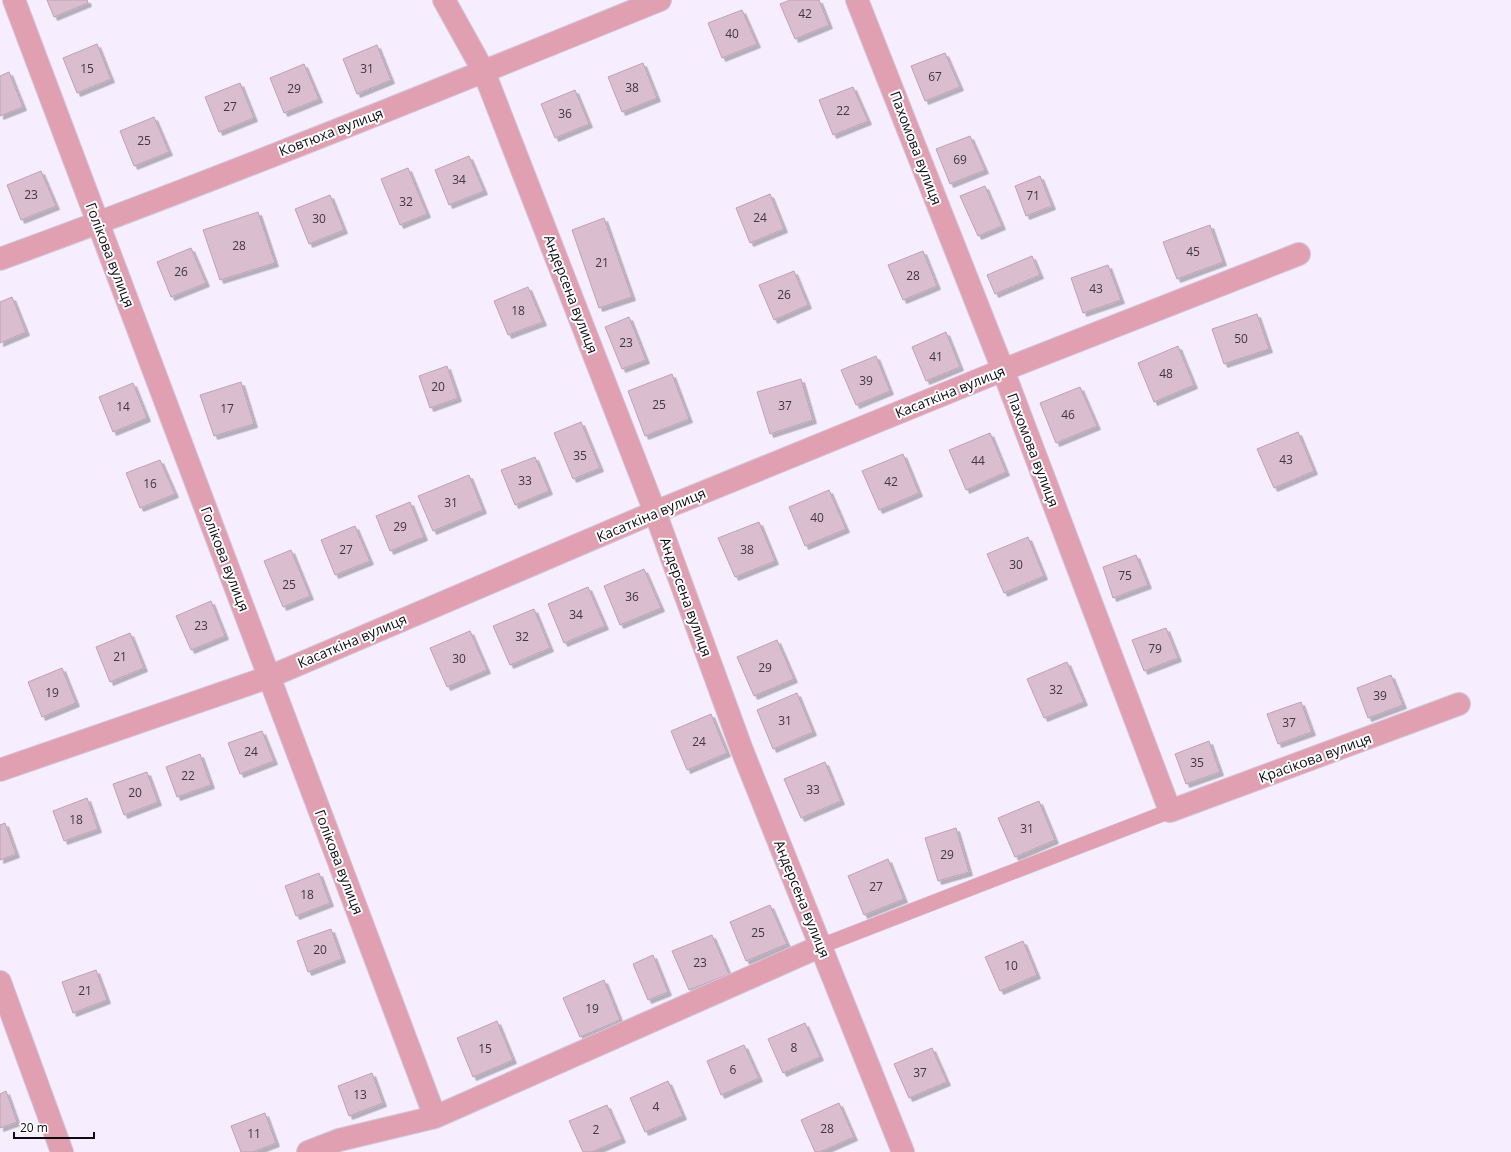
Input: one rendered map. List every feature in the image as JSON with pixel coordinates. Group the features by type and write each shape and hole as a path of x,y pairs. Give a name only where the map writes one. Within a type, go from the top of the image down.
{"street":[{"name":"Голікова вулиця","path":"14,0 435,1117"},
{"name":"Андерсена вулиця","path":"444,0 484,72 655,512 742,750 904,1152"},
{"name":"Ковтюха вулиця","path":"0,259 98,223 484,72 660,0"},
{"name":"Пахомова вулиця","path":"857,0 1003,370 1170,811"},
{"name":"Касаткіна вулиця","path":"0,770 269,677 655,512 1003,370 1299,254"},
{"name":"Красікова вулиця","path":"1170,811 1459,704"},
{"path":"308,1152 339,1140 435,1117 822,946"},
{"path":"0,982 62,1152"}],"lane":[{"path":"822,946 1170,811"}],"building":[{"path":"47,0 87,0 88,3 54,17"},
{"path":"790,0 819,0 829,25 795,39 780,4"},
{"path":"742,10 757,44 722,58 708,23"},
{"path":"97,44 111,79 77,93 63,58"},
{"path":"377,45 391,80 357,94 343,59"},
{"path":"945,53 960,87 925,101 911,66"},
{"path":"643,63 657,98 622,112 608,77"},
{"path":"304,64 319,99 284,113 270,78"},
{"path":"9,72 23,107 0,116 0,76"},
{"path":"240,83 254,118 219,132 205,97"},
{"path":"853,87 868,121 833,135 819,100"},
{"path":"575,90 589,124 555,138 541,104"},
{"path":"154,117 169,152 134,166 120,131"},
{"path":"970,136 985,170 950,184 936,149"},
{"path":"469,156 484,191 449,205 435,170"},
{"path":"408,168 427,214 400,225 381,179"},
{"path":"41,171 56,206 21,220 7,185"},
{"path":"1040,176 1052,206 1026,216 1015,186"},
{"path":"985,186 1002,226 978,236 960,196"},
{"path":"770,194 784,229 750,243 736,208"},
{"path":"330,195 344,230 309,244 295,209"},
{"path":"258,212 275,263 220,280 203,230"},
{"path":"604,218 632,297 599,308 572,230"},
{"path":"1210,225 1223,262 1177,279 1163,242"},
{"path":"191,248 206,283 171,297 157,262"},
{"path":"923,251 937,286 903,300 888,265"},
{"path":"1032,256 1040,275 995,294 987,275"},
{"path":"1108,265 1121,300 1083,313 1071,278"},
{"path":"794,271 808,305 774,320 759,285"},
{"path":"528,287 543,322 508,335 494,301"},
{"path":"12,297 26,332 0,343 0,302"},
{"path":"1257,314 1269,349 1224,364 1212,329"},
{"path":"629,317 646,360 622,369 605,327"},
{"path":"946,332 960,367 926,381 912,347"},
{"path":"1178,346 1194,385 1154,402 1138,363"},
{"path":"876,356 890,391 856,405 841,370"},
{"path":"447,366 458,398 430,408 419,376"},
{"path":"672,374 689,419 645,436 628,391"},
{"path":"801,379 813,420 770,434 757,392"},
{"path":"241,382 254,424 214,436 200,395"},
{"path":"133,383 147,418 113,432 99,397"},
{"path":"1080,387 1097,426 1056,443 1040,403"},
{"path":"581,422 600,468 573,479 554,433"},
{"path":"1298,432 1314,471 1274,488 1257,449"},
{"path":"990,433 1006,472 966,490 949,450"},
{"path":"903,454 919,493 879,510 862,471"},
{"path":"535,457 549,491 515,505 501,470"},
{"path":"160,460 175,494 140,508 126,473"},
{"path":"469,475 483,510 433,531 418,496"},
{"path":"829,490 846,529 805,546 789,507"},
{"path":"410,502 424,537 390,551 376,516"},
{"path":"759,522 775,561 735,577 718,538"},
{"path":"355,526 370,561 335,575 321,540"},
{"path":"1028,537 1044,576 1004,593 987,554"},
{"path":"291,550 310,596 283,607 264,561"},
{"path":"1136,555 1148,585 1113,598 1103,567"},
{"path":"644,569 661,608 620,625 604,586"},
{"path":"588,587 605,626 564,643 548,604"},
{"path":"211,601 225,636 191,650 176,616"},
{"path":"534,609 550,648 510,665 493,626"},
{"path":"1166,628 1178,658 1144,671 1132,640"},
{"path":"470,631 487,670 447,687 430,648"},
{"path":"130,633 144,668 110,682 96,647"},
{"path":"777,640 794,679 754,696 737,657"},
{"path":"1067,662 1084,702 1044,718 1027,679"},
{"path":"62,668 76,703 42,717 28,682"},
{"path":"1391,675 1403,705 1368,718 1357,688"},
{"path":"797,693 813,732 773,749 757,710"},
{"path":"1301,702 1312,732 1278,744 1267,714"},
{"path":"711,714 727,753 687,770 671,731"},
{"path":"262,731 274,761 240,774 228,743"},
{"path":"1209,741 1220,772 1186,784 1175,754"},
{"path":"200,754 211,785 177,797 166,767"},
{"path":"825,762 841,801 801,818 784,779"},
{"path":"147,772 158,802 124,815 113,784"},
{"path":"87,798 98,829 64,841 53,811"},
{"path":"1039,801 1055,840 1015,857 998,818"},
{"path":"5,823 16,854 0,860 0,825"},
{"path":"956,828 969,872 938,881 925,838"},
{"path":"888,859 904,899 864,915 848,876"},
{"path":"319,873 330,903 296,916 285,886"},
{"path":"770,905 787,944 746,961 730,922"},
{"path":"331,929 342,959 308,972 297,941"},
{"path":"712,935 729,974 689,990 672,951"},
{"path":"1023,941 1037,975 1000,991 985,957"},
{"path":"653,955 668,992 648,1000 633,964"},
{"path":"96,970 107,1000 73,1013 62,982"},
{"path":"604,980 620,1020 580,1037 563,998"},
{"path":"497,1021 513,1060 473,1077 457,1038"},
{"path":"805,1023 820,1057 783,1073 768,1039"},
{"path":"744,1045 759,1078 721,1095 707,1061"},
{"path":"932,1048 947,1082 909,1098 894,1064"},
{"path":"372,1073 383,1103 349,1116 338,1086"},
{"path":"668,1081 683,1116 645,1132 630,1098"},
{"path":"6,1091 17,1122 0,1128 0,1094"},
{"path":"839,1103 854,1137 820,1152 815,1152 801,1120"},
{"path":"607,1105 622,1139 592,1152 583,1152 569,1121"},
{"path":"265,1113 276,1143 253,1152 241,1152 231,1126"}]}
